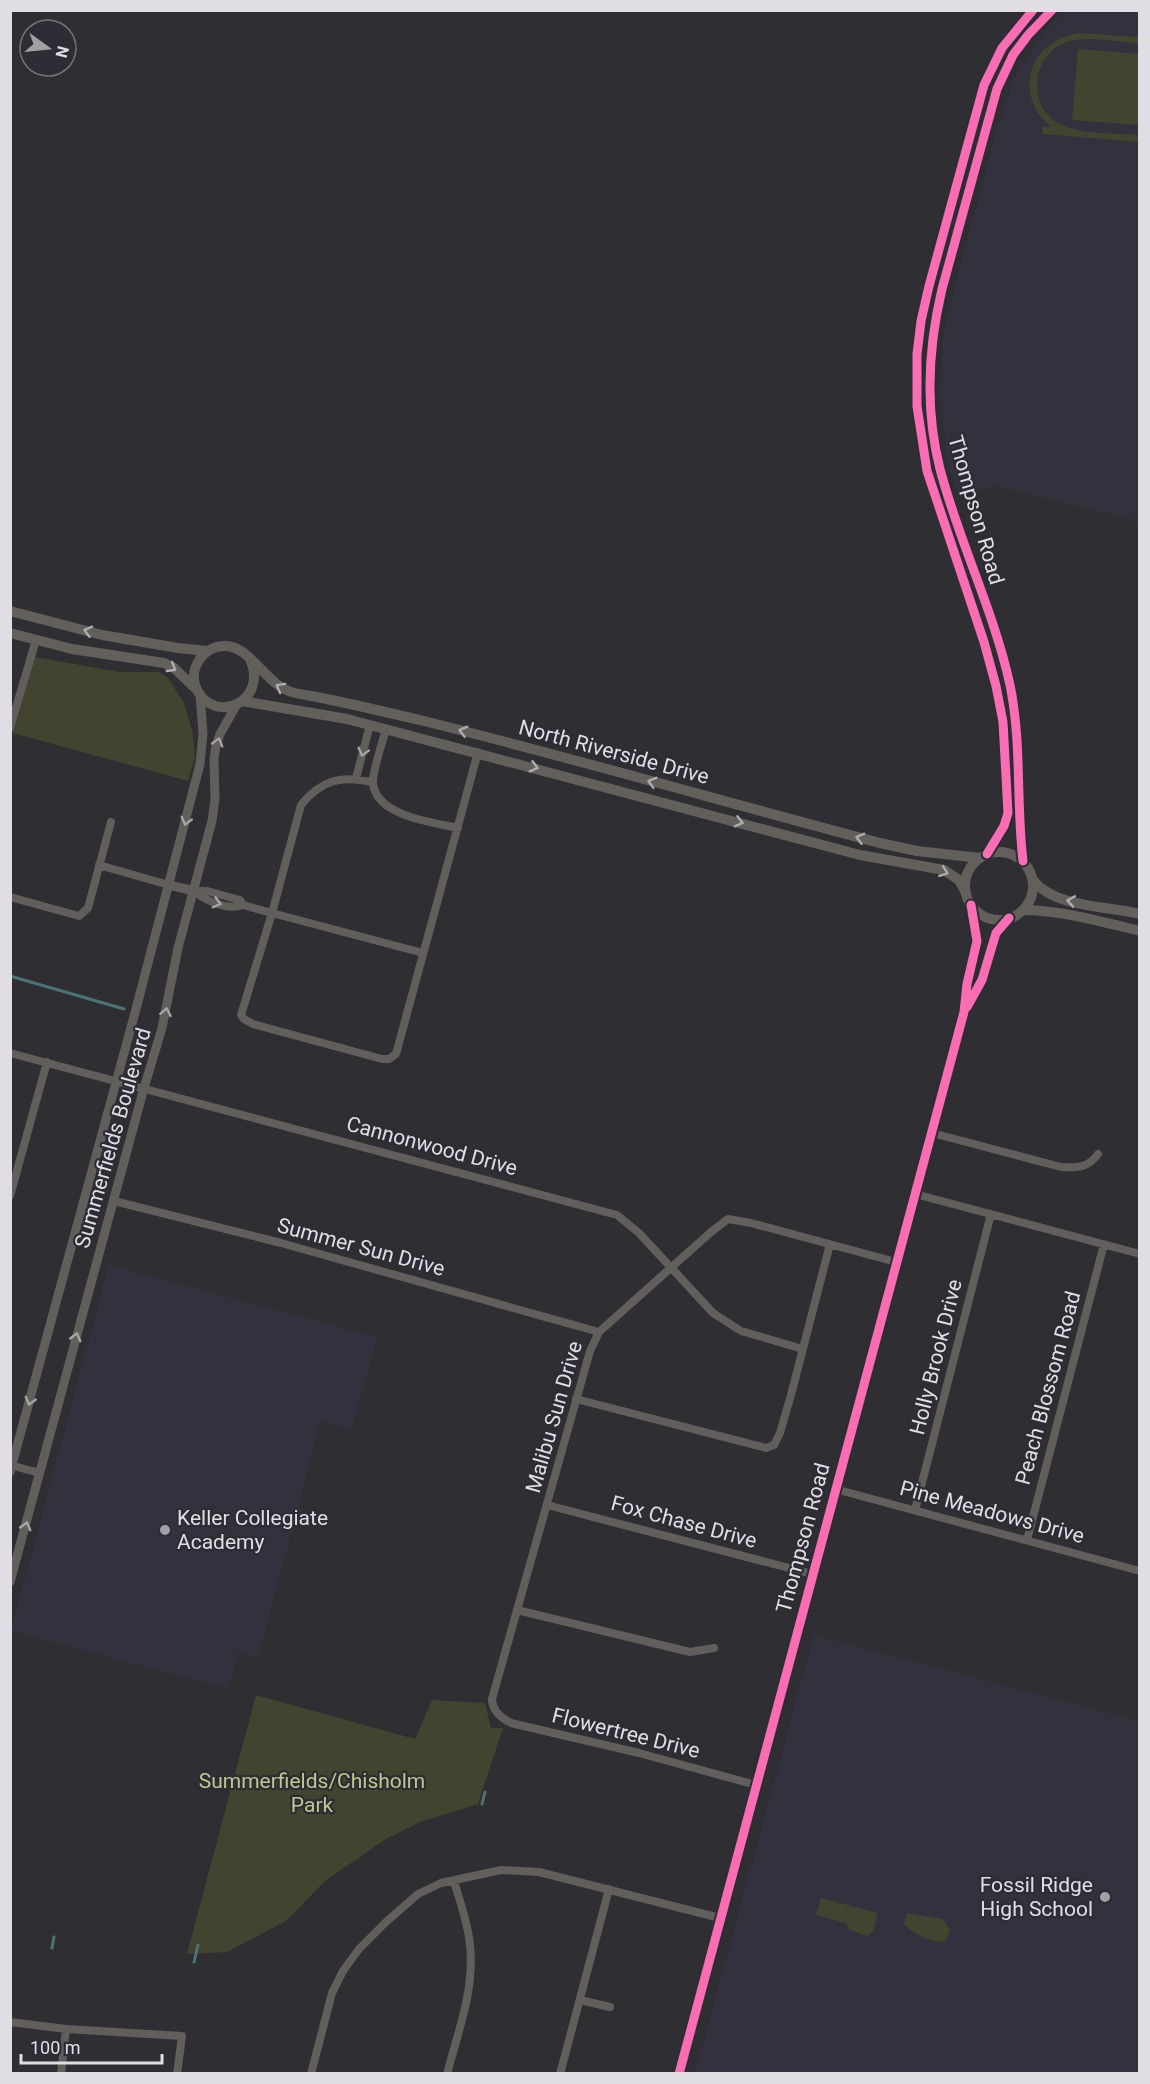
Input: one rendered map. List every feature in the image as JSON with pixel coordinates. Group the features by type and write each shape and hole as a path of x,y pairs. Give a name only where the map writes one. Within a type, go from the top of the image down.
{"main road":[{"name":"North Riverside Drive","path":"10,610 102,635 178,648 207,651 225,646 243,652 272,683 294,693 442,726 880,843 937,854 983,856 995,852 1010,853 1023,861"},
{"name":"North Riverside Drive","path":"10,633 89,652 164,663 174,668 212,704 222,707 240,703 321,713 478,752 868,857 944,870 959,880 971,905"},
{"path":"198,692 194,673 196,664 207,651"},
{"path":"240,703 249,695 255,677 250,659"},
{"path":"668,804 673,788"},
{"path":"682,807 686,792"},
{"path":"966,892 968,873 983,856"},
{"path":"1023,861 1039,888 1053,897 1140,914"},
{"path":"971,905 988,918 998,920 1009,918 1023,910 1032,896 1033,879"},
{"path":"1023,910 1036,910 1140,931"}],"street":[{"name":"Thompson Road","path":"983,856 1004,826 1008,813 1003,722 984,642 930,484 917,406 917,354 925,303 981,93 1002,48 1033,10"},
{"name":"Thompson Road","path":"1023,861 1019,830 1016,720 1009,683 996,638 944,482 934,436 930,355 938,306 997,89 1013,55 1052,10"},
{"path":"969,137 982,141"},
{"path":"925,303 938,306"},
{"path":"930,484 944,482"},
{"path":"10,728 36,640"},
{"name":"Summerfields Boulevard","path":"11,1467 200,764 203,734 198,692"},
{"name":"Summerfields Boulevard","path":"10,1582 162,1028 178,948 212,821 215,799 216,746 220,734 240,703"},
{"path":"1003,722 1016,720"},
{"path":"356,778 370,725"},
{"path":"386,729 372,782 376,792 387,806 401,814 458,828"},
{"path":"372,782 356,778 324,783 310,793 301,805 241,1015 253,1024 389,1059 396,1054 478,752"},
{"path":"10,897 79,916 88,908 111,822"},
{"path":"99,865 194,891 204,899 236,908 243,905 423,952"},
{"name":"Thompson Road","path":"679,2073 964,1012 977,941 971,905"},
{"name":"Thompson Road","path":"964,1012 982,980 996,933 1009,918"},
{"name":"Cannonwood Drive","path":"10,1053 617,1215 672,1266 713,1313 741,1331 803,1349"},
{"path":"10,1196 46,1062"},
{"path":"932,1133 1061,1167 1085,1166 1092,1162 1098,1154"},
{"path":"915,1194 1140,1254"},
{"name":"Summer Sun Drive","path":"114,1201 281,1243 599,1332"},
{"name":"Holly Brook Drive","path":"915,1510 992,1214"},
{"name":"Malibu Sun Drive","path":"493,1707 492,1699 576,1399 590,1350 599,1332 728,1219 751,1223 896,1262"},
{"path":"576,1399 766,1448 774,1445 780,1433 830,1244"},
{"name":"Peach Blossom Road","path":"1027,1540 1104,1244"},
{"path":"11,1467 40,1473"},
{"name":"Pine Meadows Drive","path":"835,1489 1139,1570"},
{"name":"Fox Chase Drive","path":"547,1505 812,1575"},
{"path":"517,1610 690,1652 714,1648"},
{"name":"Flowertree Drive","path":"493,1707 501,1718 511,1723 639,1753 756,1785"},
{"path":"311,2073 332,1994 343,1971 359,1949 418,1894 441,1883 484,1873 521,1870 545,1873 720,1918"},
{"path":"447,2073 470,1982 470,1945 454,1881"},
{"path":"560,2073 609,1889"},
{"path":"580,2000 610,2007"},
{"path":"10,2022 66,2029 182,2036 177,2073"},
{"path":"61,2073 66,2029"}],"shaded area":[{"path":"1064,11 1139,11 1139,521 997,486 960,497 949,468 940,396 943,335 1000,119 1014,78 1042,35"},
{"name":"Keller Collegiate Academy","path":"109,1265 377,1337 352,1429 321,1421 258,1658 238,1653 228,1689 11,1631"},
{"path":"814,1635 1139,1721 1139,2073 695,2074"}],"green space":[{"path":"1078,33 1139,37 1139,44 1087,39 1071,41 1058,47 1047,56 1037,80 1042,106 1050,117 1070,128 1089,132 1139,135 1139,142 1042,134 1042,127 1051,127 1039,114 1032,100 1029,85 1032,71 1038,58 1048,47 1061,38"},
{"path":"1078,49 1139,54 1139,125 1072,120"},
{"path":"35,657 120,672 158,672 168,678 184,703 193,734 195,757 188,781 13,733"},
{"name":"Summerfields/Chisholm Park","path":"256,1695 415,1739 432,1700 485,1703 491,1728 503,1728 478,1804 420,1822 386,1839 325,1881 286,1921 227,1952 187,1954"},
{"path":"821,1898 878,1913 873,1931 868,1936 850,1930 846,1923 816,1915"},
{"path":"907,1913 943,1919 950,1930 946,1941 929,1940 904,1925"}],"waterway":[{"path":"10,976 124,1009"},
{"path":"482,1804 485,1792"},
{"path":"52,1948 54,1937"},
{"path":"194,1962 198,1945"}],"cycle path":[{"path":"987,854 1004,826 1008,813 1003,722 984,642 927,471 917,406 917,354 929,286 984,85 1002,48 1033,10"},
{"path":"1023,861 1018,751 1010,685 995,630 940,469 932,424 930,379 931,356 942,289 997,89 1013,55 1052,10"},
{"path":"679,2074 964,1012 967,984 977,941 971,905"},
{"path":"967,1007 982,980 996,933 1009,918"}],"place":[{"name":"Keller Collegiate Academy","path":"165,1530"},
{"name":"Fossil Ridge High School","path":"1105,1897"}]}
